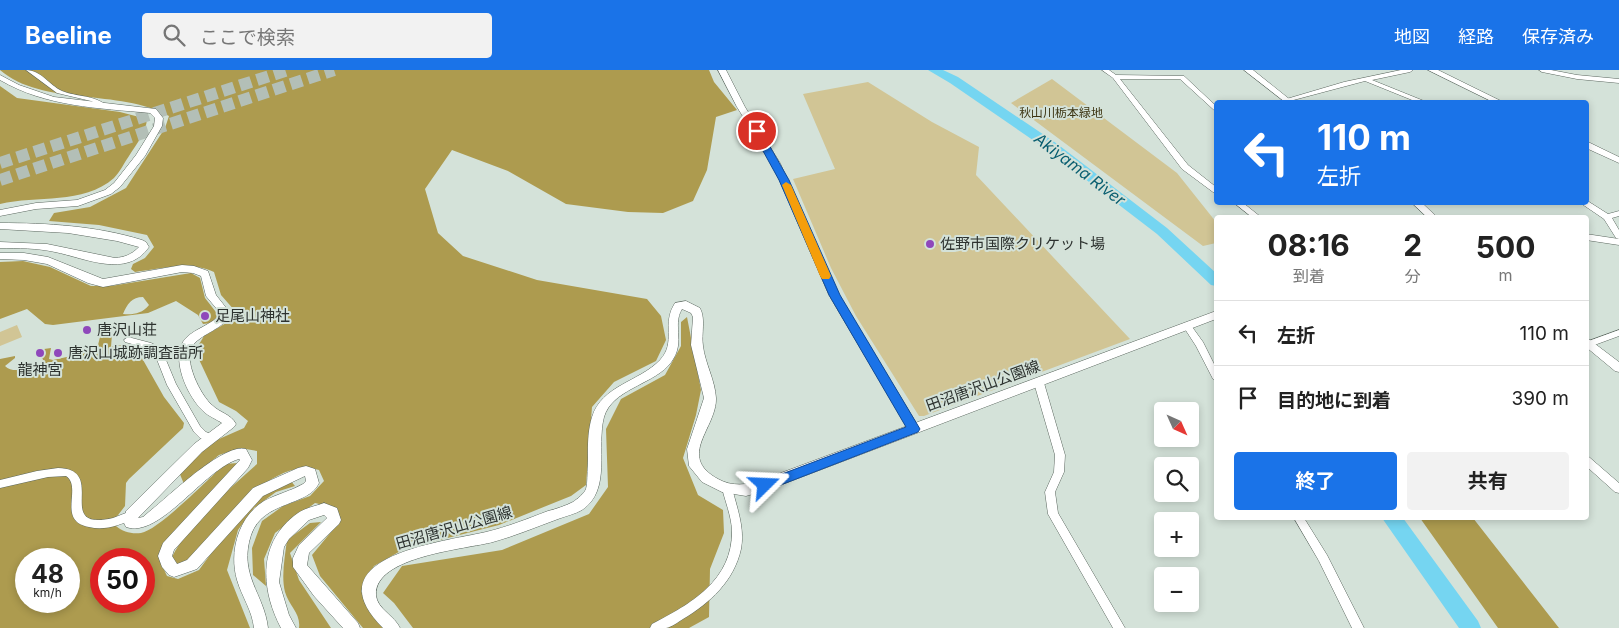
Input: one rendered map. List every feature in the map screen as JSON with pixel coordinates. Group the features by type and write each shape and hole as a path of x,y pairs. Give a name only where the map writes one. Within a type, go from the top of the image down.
{"main road":[{"path":"1432,70 1495,100"},
{"path":"0,77 18,89 38,96 153,111 159,118 158,126 140,156 117,186 98,197 78,203 36,206 0,213"},
{"path":"1589,145 1619,160"},
{"path":"0,226 54,228 136,242 144,247 135,257 117,261 102,260 39,246 0,244"},
{"path":"1589,237 1619,242"},
{"path":"0,256 45,260 64,266 89,281 102,283 186,268 202,272 206,276 212,298 226,314 222,320 193,338 184,349 186,368 198,396 206,408 230,423 226,428 210,438 131,515 131,523 146,522 230,455 242,453 245,457 244,464 168,547 165,556 170,568 174,571 185,569 198,559 258,492 298,473 306,471 311,473 313,483 307,489 285,497 262,511 246,530 240,562 244,582 260,619 261,628"},
{"name":"田沼唐沢山公園線","path":"393,628 371,603 368,594 375,576 386,566 397,559 424,551 488,538 576,506 587,499 592,493 596,422 600,412 610,397 646,377 666,360 672,351 674,343 671,320 673,312 679,306 686,305 696,310 698,317 698,351 710,398 709,407 693,448 692,457 696,467 703,476 714,484 727,488 750,490 1212,317"},
{"path":"288,628 282,617 272,582 277,546 284,535 304,516 324,509 332,512 334,520 304,549 300,558 300,567 318,591 353,628"}],"street":[{"path":"29,70 59,92 93,100 103,105"},
{"path":"722,70 741,107 776,163 834,295 914,429"},
{"path":"1106,70 1115,77 1185,167 1214,189"},
{"path":"1162,70 1167,76"},
{"path":"1248,70 1286,100"},
{"path":"1291,100 1365,79 1410,70"},
{"path":"1542,70 1577,77 1619,81"},
{"path":"1115,77 1182,77 1214,107"},
{"path":"1365,79 1417,100"},
{"path":"1240,205 1255,215"},
{"path":"1419,205 1430,215"},
{"path":"1589,205 1607,217 1619,236"},
{"path":"1607,217 1619,213"},
{"path":"1187,326 1200,344 1214,373"},
{"path":"1589,342 1619,333"},
{"path":"128,340 158,350 172,385 197,429 203,435 210,438"},
{"path":"1589,343 1619,368"},
{"path":"1039,383 1060,455 1059,472 1050,492 1053,514 1119,628"},
{"path":"1589,463 1619,489"},
{"path":"0,484 52,472 66,472 72,474 76,480 76,510 82,520 89,523 111,524 131,515"},
{"path":"656,628 686,612 722,582 730,570 735,557 737,529 727,488"},
{"path":"1300,520 1323,558 1358,628"}],"green space":[{"name":"秋山川栃本緑地","path":"1052,79 1177,173 1214,219 1214,243 1203,246 1011,103"},
{"name":"佐野市国際クリケット場","path":"868,82 932,122 979,147 976,175 1130,339 924,416 919,416 856,316 831,268 793,179 835,169 803,94"},
{"path":"17,325 22,337 0,346 0,332"}],"shaded area":[{"path":"0,70 709,70 714,82 737,110 716,117 707,170 693,201 663,213 628,212 566,204 508,171 452,150 425,189 438,233 463,256 537,280 647,299 661,316 666,340 656,361 614,382 592,407 586,485 571,496 499,525 404,549 374,566 361,591 370,612 384,628 363,628 320,576 312,555 341,520 336,508 315,503 275,533 264,559 266,586 253,575 252,548 262,521 283,506 310,496 324,481 319,470 303,468 287,472 271,480 241,503 190,558 178,565 172,557 179,544 199,519 222,495 257,464 257,451 240,448 219,455 184,484 179,472 210,443 244,428 248,421 236,411 219,402 195,351 204,336 233,319 235,311 221,295 214,272 185,266 135,272 131,269 133,264 145,258 154,247 147,235 99,225 49,221 54,213 90,207 126,188 165,128 169,116 128,102 38,89 18,81"},
{"path":"0,86 17,98 120,112 147,119 145,129 118,173 102,186 74,196 0,204"},
{"path":"23,261 50,267 91,286 111,286 191,273 200,278 205,298 219,316 211,323 203,324 198,315 176,301 148,313 53,325 45,324 27,309 0,319 0,262","holes":["143,297 149,305 137,313 123,314 128,304 136,298"]},
{"path":"687,317 701,390 696,415 683,458 698,495 723,510 724,533 710,569 709,617 689,628 413,628 394,603 383,593 402,566 502,550 589,514 608,487 606,429 621,399 665,375 681,346 681,322"},
{"path":"112,334 111,347 123,345 124,348 138,351 164,397 184,423 183,428 126,483 125,506 115,519 116,526 121,530 131,533 141,533 149,530 184,503 225,464 238,463 167,539 159,559 167,576 178,579 199,570 226,533 265,492 290,480 295,486 276,492 254,508 238,530 227,570 250,628 0,628 0,359 15,356 5,366 9,369 18,370 42,363 43,359 36,354 37,350 51,348 49,359 53,360 97,349 100,337"},
{"path":"1421,520 1475,520 1559,628 1498,628"},
{"path":"321,522 290,553 299,580 331,628 299,628 297,614 285,592 283,579 287,540 310,523"}],"waterway":[{"name":"Akiyama River","path":"934,70 954,80 1051,146 1162,231 1214,279"},
{"name":"Akiyama River","path":"1393,520 1471,628"}],"tunnel":[{"path":"0,163 288,70"},
{"path":"0,180 334,70"}],"slow traffic":[{"path":"786,185 826,276"}],"place":[{"name":"佐野市国際クリケット場","path":"930,244"},
{"name":"足尾山神社","path":"205,316"},
{"name":"唐沢山荘","path":"87,330"},
{"name":"龍神宮","path":"40,353"},
{"name":"唐沢山城跡調査詰所","path":"58,353"}],"route":[{"path":"757,131 784,180 834,295 914,429 765,485"}]}
